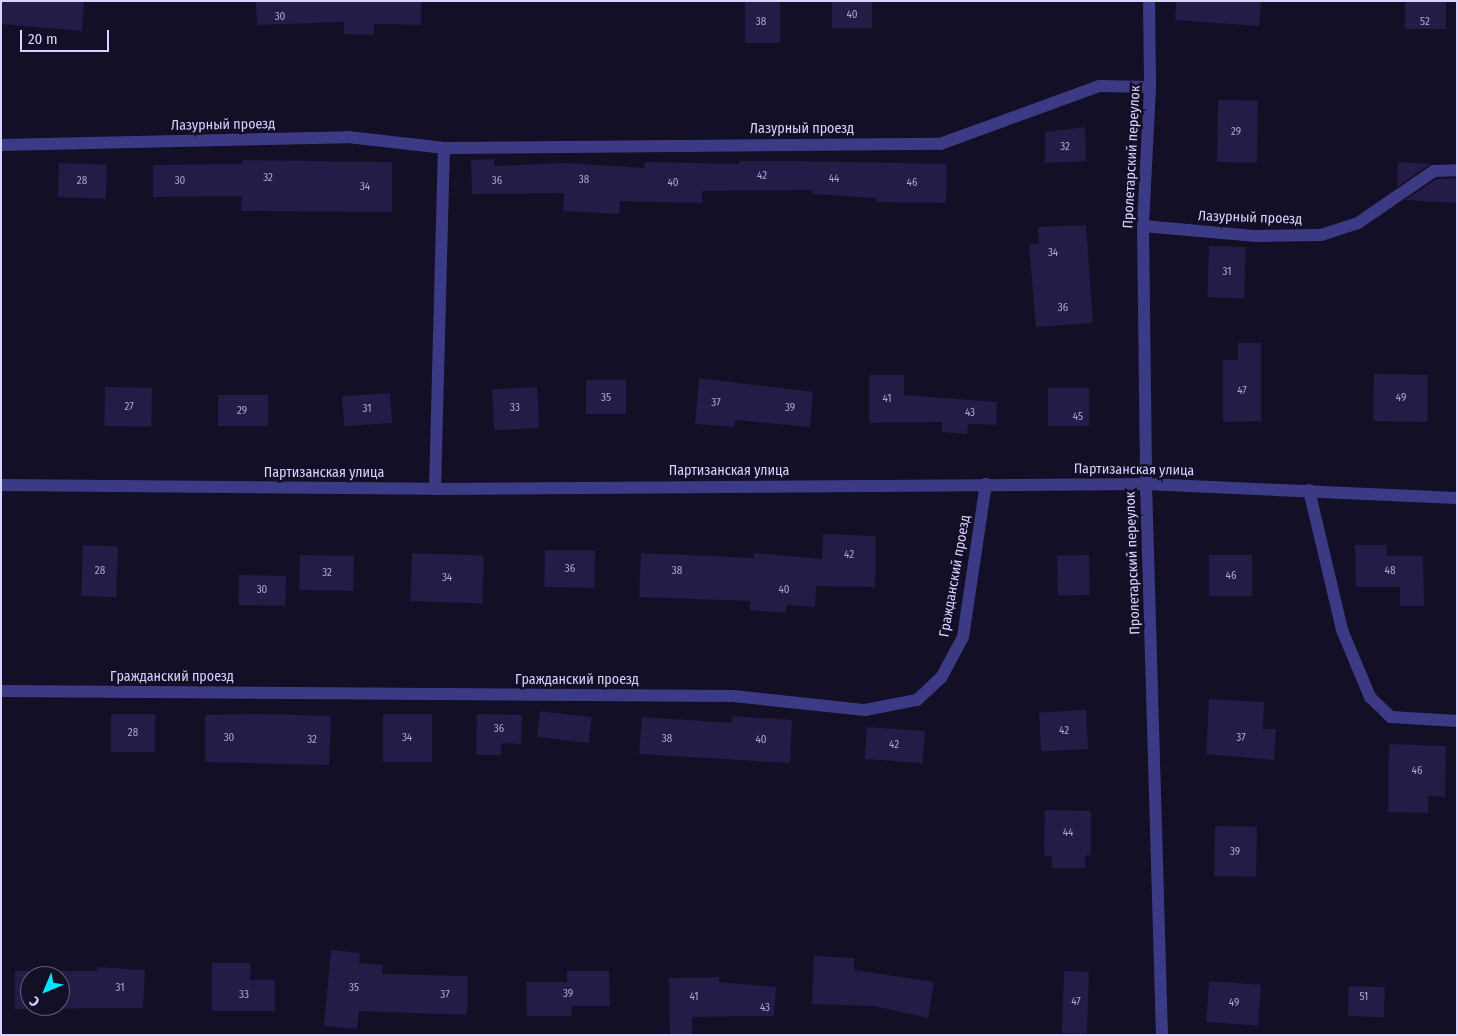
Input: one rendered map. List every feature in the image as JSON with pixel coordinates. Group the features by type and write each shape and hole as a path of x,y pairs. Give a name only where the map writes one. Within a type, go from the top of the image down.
{"street":[{"name":"Пролетарский переулок","path":"1150,1 1150,87 1143,226 1146,484 1162,1035"},
{"name":"Лазурный проезд","path":"1,145 348,137 444,148 940,144 1099,86 1150,87"},
{"path":"435,488 444,148"},
{"name":"Лазурный проезд","path":"1143,226 1254,236 1321,235 1358,223 1434,171 1457,170"},
{"name":"Гражданский проезд","path":"1,691 733,696 865,710 917,700 941,678 963,637 986,484"},
{"name":"Партизанская улица","path":"1,485 435,488 1146,484 1457,498"},
{"path":"1309,490 1342,630 1370,697 1391,717 1457,721"}],"building":[{"path":"1,1 84,1 82,31 1,24"},
{"path":"256,1 421,1 421,25 374,24 374,35 344,34 344,22 257,25"},
{"path":"745,1 780,1 780,43 745,43"},
{"path":"832,1 872,1 872,28 832,28"},
{"path":"1176,1 1261,1 1259,26 1175,20"},
{"path":"1405,1 1446,1 1446,29 1405,29"},
{"path":"1218,100 1258,101 1257,163 1217,162"},
{"path":"1085,127 1086,161 1045,163 1045,132"},
{"path":"494,159 494,166 565,163 645,168 645,162 739,164 739,161 803,161 947,164 946,203 876,202 876,198 812,194 812,190 702,191 702,203 620,201 619,214 563,211 564,193 472,194 471,160"},
{"path":"243,160 392,162 392,212 241,211 242,196 153,197 153,165 243,164"},
{"path":"1398,162 1430,164 1397,187"},
{"path":"59,163 107,165 106,199 58,197"},
{"path":"1457,178 1457,203 1405,200 1437,179"},
{"path":"1086,225 1093,323 1036,327 1029,244 1039,244 1038,227"},
{"path":"1209,246 1246,247 1244,298 1207,297"},
{"path":"1238,343 1261,343 1261,421 1223,422 1223,360 1238,360"},
{"path":"1374,374 1428,375 1427,422 1373,421"},
{"path":"869,375 904,375 904,395 997,402 996,425 968,424 967,434 942,432 942,422 869,423"},
{"path":"699,378 813,392 810,427 735,420 734,427 695,424"},
{"path":"586,380 626,380 626,414 586,414"},
{"path":"105,387 152,388 151,427 104,426"},
{"path":"537,387 539,428 494,430 492,389"},
{"path":"1048,388 1089,388 1089,426 1048,426"},
{"path":"390,393 392,423 344,426 342,396"},
{"path":"218,395 268,395 268,426 218,426"},
{"path":"823,534 876,536 875,587 816,586 815,607 787,605 786,613 750,610 750,601 639,597 641,553 754,558 754,553 822,559"},
{"path":"83,545 118,546 116,597 81,596"},
{"path":"1355,545 1387,545 1387,556 1423,556 1424,606 1400,606 1400,587 1356,587"},
{"path":"545,550 595,551 594,588 544,587"},
{"path":"412,553 484,556 482,603 410,601"},
{"path":"300,555 354,556 353,591 299,590"},
{"path":"1089,555 1090,595 1058,596 1057,556"},
{"path":"1209,555 1252,555 1252,596 1209,596"},
{"path":"239,575 286,576 285,606 238,605"},
{"path":"1209,699 1264,702 1263,729 1276,729 1274,760 1206,754"},
{"path":"1086,710 1088,749 1041,751 1039,712"},
{"path":"540,711 592,717 588,743 537,737"},
{"path":"111,714 155,714 155,752 111,752"},
{"path":"383,714 432,714 432,762 383,762"},
{"path":"477,714 522,715 521,744 501,743 501,755 476,755"},
{"path":"205,715 331,716 329,765 205,762"},
{"path":"732,716 792,720 790,763 639,754 642,717 732,723"},
{"path":"867,727 925,731 923,763 865,759"},
{"path":"1389,744 1446,746 1445,797 1428,796 1428,813 1388,812"},
{"path":"1045,810 1091,811 1091,855 1085,855 1085,868 1052,868 1052,856 1044,856"},
{"path":"1215,826 1257,827 1256,877 1214,876"},
{"path":"331,950 360,953 359,963 383,965 382,974 468,976 467,1015 359,1011 357,1029 324,1026"},
{"path":"814,956 854,958 854,970 934,982 928,1018 873,1006 812,1004"},
{"path":"212,963 251,963 250,980 275,980 275,1011 212,1011"},
{"path":"97,967 145,970 143,1008 70,1009 70,971 97,971"},
{"path":"15,971 20,971 20,1009 15,1009"},
{"path":"567,971 609,971 610,1006 571,1006 572,1016 527,1016 526,982 567,982"},
{"path":"1064,971 1089,972 1087,1034 1062,1033"},
{"path":"719,977 719,982 776,987 774,1016 692,1017 692,1035 670,1035 669,978"},
{"path":"1209,981 1261,985 1258,1026 1206,1022"},
{"path":"1349,986 1385,987 1384,1017 1348,1016"}]}
